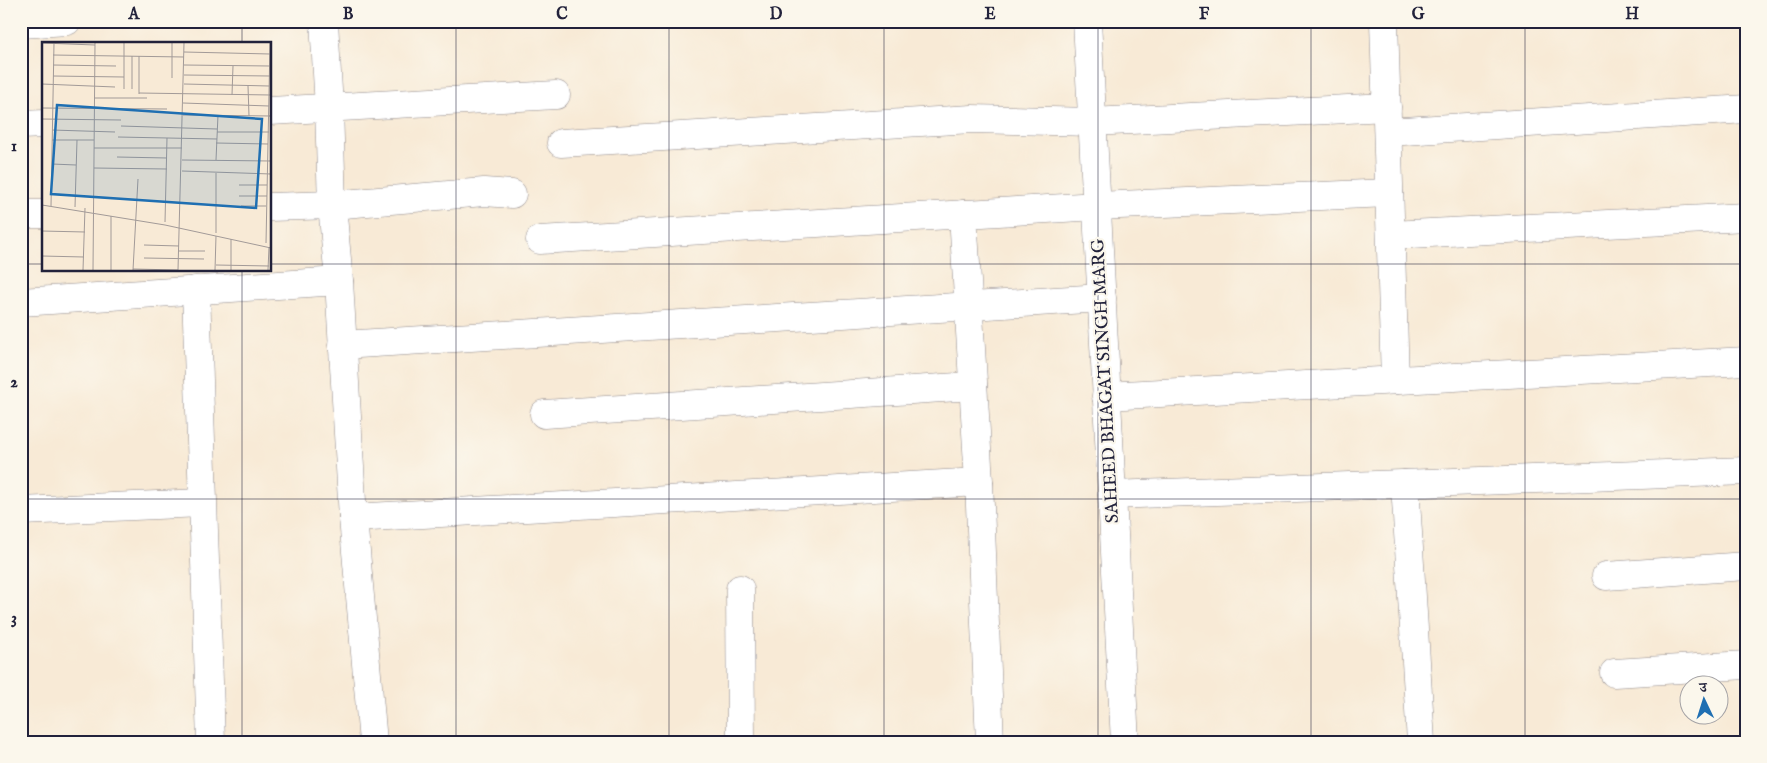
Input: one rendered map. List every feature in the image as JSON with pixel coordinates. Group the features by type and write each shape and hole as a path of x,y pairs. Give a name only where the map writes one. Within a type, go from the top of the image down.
{"street":[{"path":"21,24 67,21"},
{"path":"324,21 332,205 339,281 353,518 373,742"},
{"name":"SAHEED BHAGAT SINGH MARG","path":"1087,21 1125,742"},
{"path":"1384,21 1395,380"},
{"path":"271,111 556,95"},
{"path":"561,143 972,119 1092,122 1387,119 1746,109"},
{"path":"21,125 42,124"},
{"path":"271,207 332,205 484,192 512,194"},
{"path":"540,240 1097,206 1389,193"},
{"path":"21,214 42,214"},
{"path":"963,214 979,482 990,742"},
{"path":"1391,235 1746,217"},
{"path":"21,302 339,281"},
{"path":"196,290 211,742"},
{"path":"342,345 1102,298"},
{"path":"1106,396 1746,361"},
{"path":"544,414 974,386"},
{"path":"1112,495 1746,471"},
{"path":"353,518 979,482"},
{"path":"1405,484 1421,742"},
{"path":"21,511 202,503"},
{"path":"1606,576 1746,566"},
{"path":"740,589 741,742"},
{"path":"1614,673 1746,665"}]}
